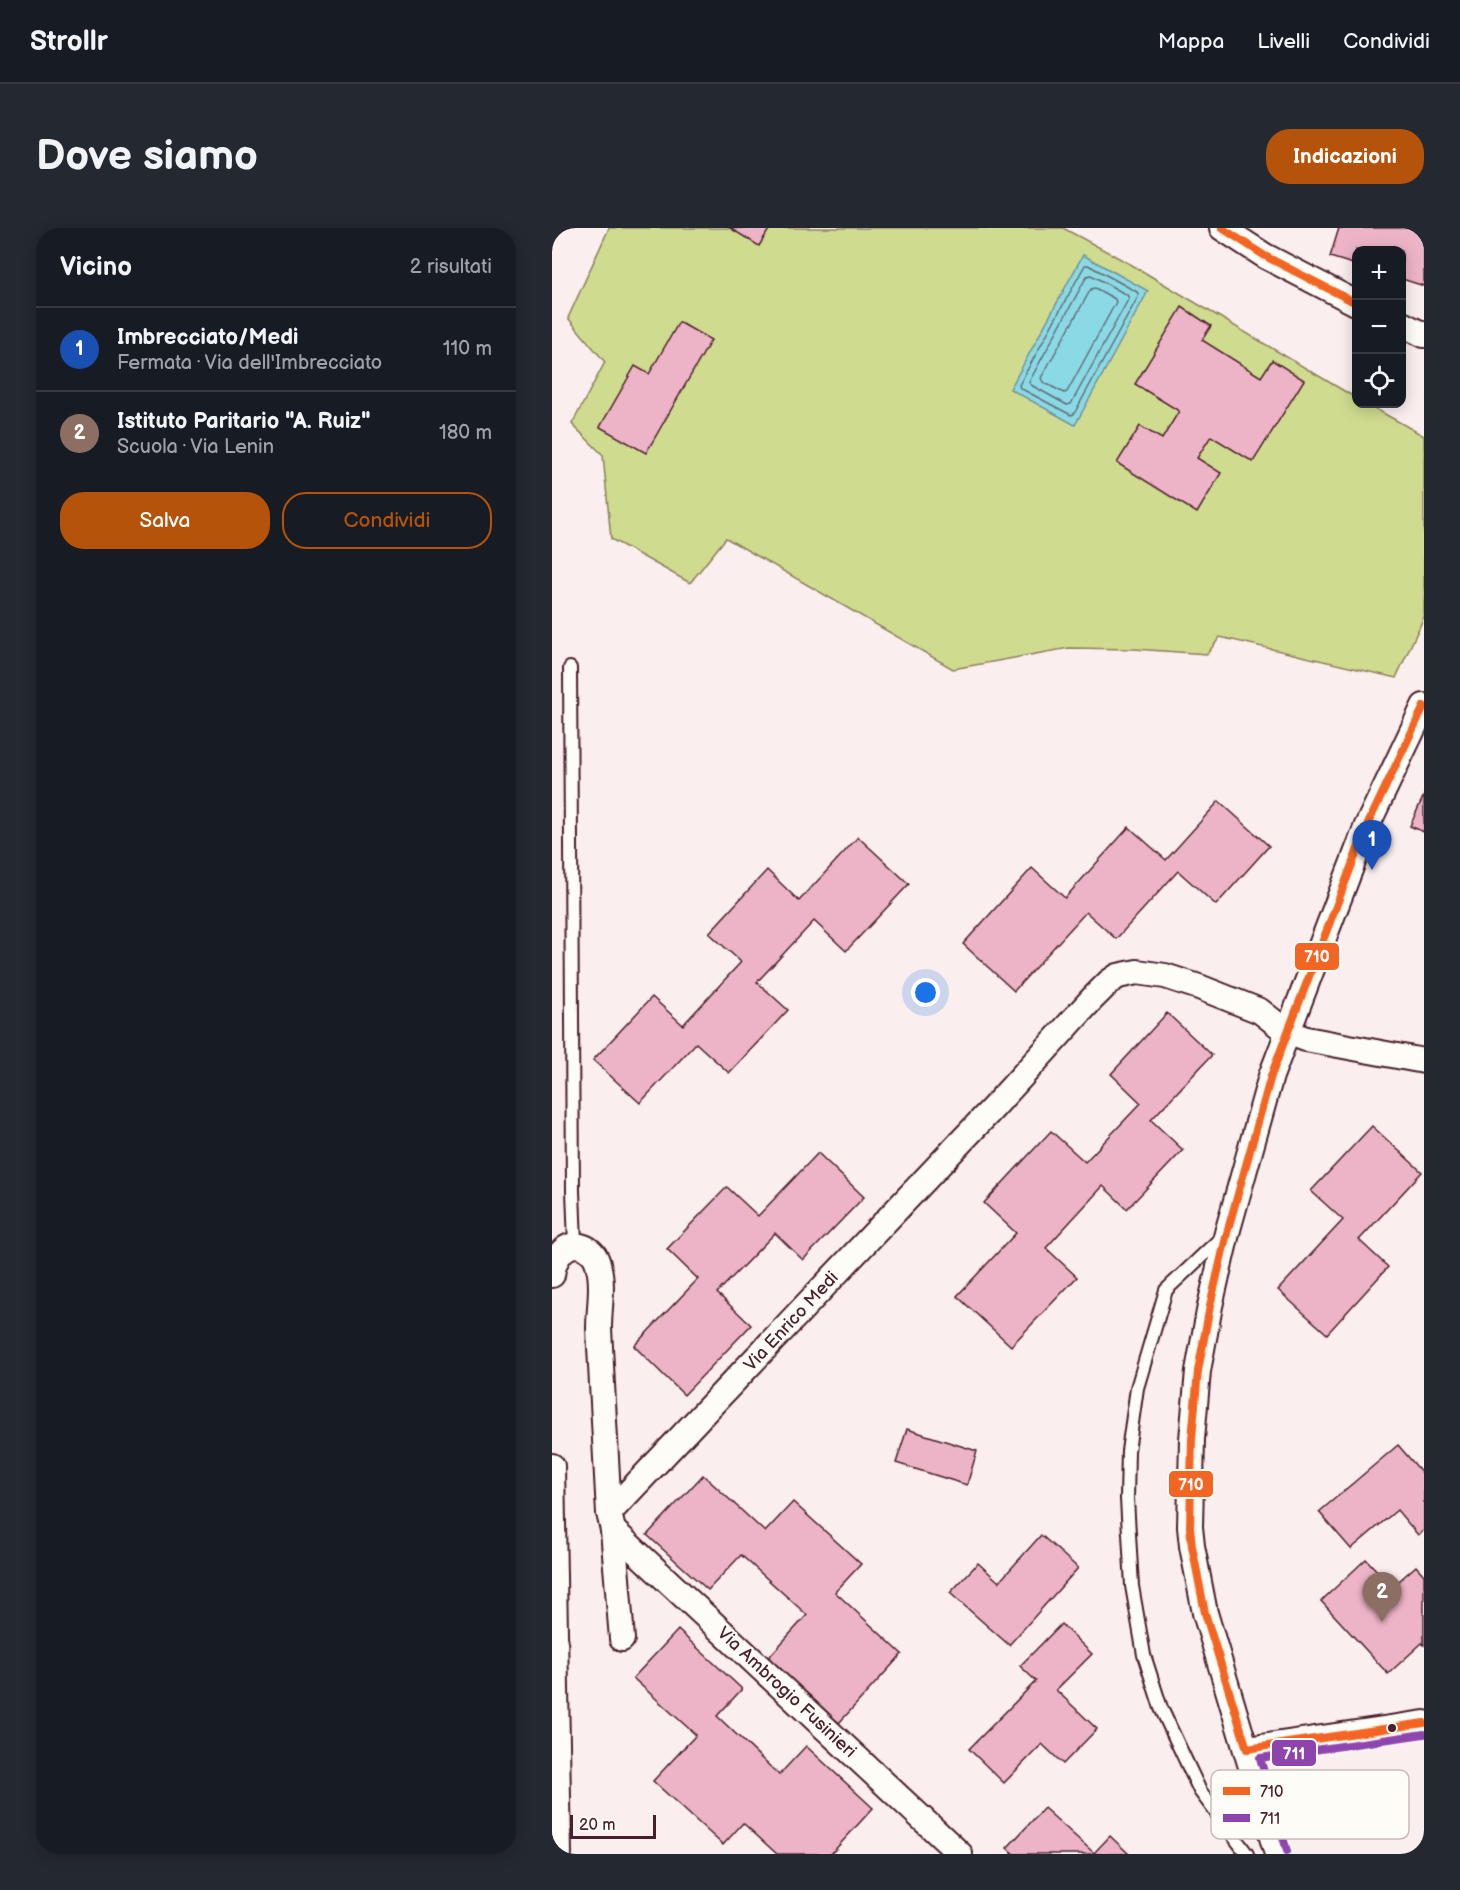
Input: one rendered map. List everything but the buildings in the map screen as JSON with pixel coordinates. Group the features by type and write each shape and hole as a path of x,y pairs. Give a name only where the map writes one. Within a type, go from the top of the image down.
{"street":[{"path":"1222,228 1265,256 1352,301"},
{"path":"1406,326 1424,335"},
{"path":"1253,1770 1205,1613 1193,1557 1190,1527 1193,1429 1198,1371 1227,1233 1271,1076 1366,828 1424,706"},
{"name":"Via Enrico Medi","path":"611,1521 1109,982 1118,976 1137,972 1165,975 1260,1011 1287,1032"},
{"path":"1287,1032 1306,1039 1424,1061"},
{"path":"552,1275 559,1254 570,1246 575,1244 594,1254 600,1278 599,1328 611,1521 622,1638"},
{"path":"552,1466 559,1854"},
{"name":"Via Ambrogio Fusinieri","path":"611,1521 960,1854"},
{"path":"1247,1749 1424,1723"},
{"path":"1273,1839 1277,1854"}],"lane":[{"path":"570,668 575,1244"},
{"path":"1211,1806 1200,1791 1158,1697 1144,1655 1132,1586 1127,1499 1128,1451 1137,1388 1166,1290 1227,1233"},
{"path":"1236,1839 1247,1854"}],"green space":[{"path":"609,228 1063,228 1132,265 1352,396 1352,408 1374,408 1424,436 1424,617 1396,678 1220,637 1207,654 1134,649 1069,648 953,669 726,538 690,583 611,539 603,455 572,424 605,362 568,318"}],"water":[{"path":"1083,255 1148,291 1075,425 1010,389"}],"transit line":[{"name":"710","path":"1222,228 1265,256 1352,301"},
{"name":"710","path":"1247,1749 1205,1613 1192,1546 1190,1527 1192,1439 1198,1371 1227,1233 1271,1076 1366,828 1424,706"},
{"name":"710","path":"1247,1749 1424,1723"},
{"name":"711","path":"1263,1770 1260,1758 1424,1734"},
{"name":"711","path":"1284,1839 1287,1851"}],"place":[{"name":"Imbrecciato/Medi","path":"1372,870"},
{"name":"Istituto Paritario \"A. Ruiz\"","path":"1382,1622"}]}
